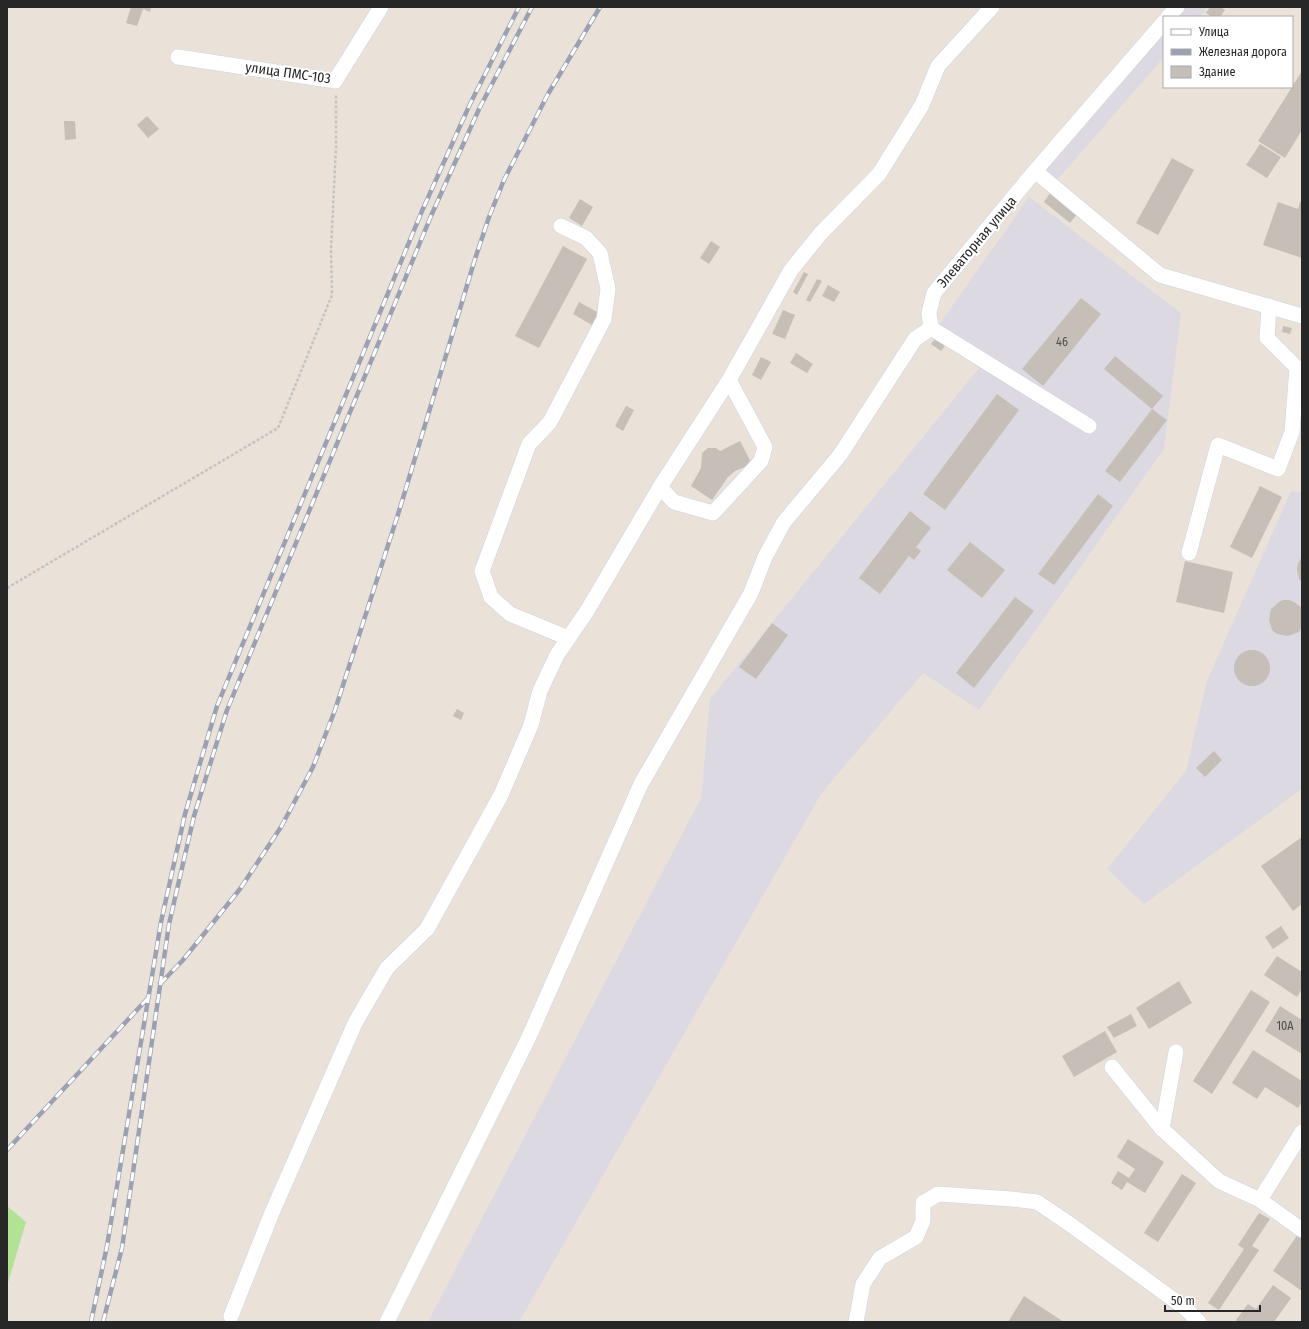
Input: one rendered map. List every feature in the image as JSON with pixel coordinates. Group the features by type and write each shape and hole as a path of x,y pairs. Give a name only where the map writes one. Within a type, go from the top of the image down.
{"street":[{"name":"улица ПМС-103","path":"178,57 336,81 382,7"},
{"path":"231,1316 271,1215 355,1023 387,968 427,929 501,795 530,725 540,691 557,655 587,611 660,487 729,380 791,270 821,233 879,174 922,105 938,66 992,7"},
{"path":"1169,16 1177,7"},
{"name":"Элеваторная улица","path":"931,328 928,313 934,293 1035,171 1163,23"},
{"path":"1035,171 1160,275 1302,316"},
{"path":"561,226 586,238 600,253 608,289 604,319 550,422 529,444 482,571 491,597 510,614 568,638"},
{"path":"1189,553 1218,445 1278,469 1292,432 1297,368 1267,338 1269,306"},
{"path":"387,1322 528,1039 641,784 751,593 765,557 784,522 840,455 915,338 931,328 1089,426"},
{"path":"660,487 674,502 712,512 761,461 765,447 729,380"},
{"path":"1162,1129 1176,1052"},
{"path":"1112,1067 1162,1129 1219,1181 1260,1200 1302,1230"},
{"path":"1260,1200 1302,1132"},
{"path":"856,1322 863,1284 880,1258 916,1237 923,1221 923,1203 938,1194 1037,1202 1185,1308 1199,1322"}],"path":[{"path":"7,588 278,428 332,295 331,250 336,147 336,81"}],"shaded area":[{"path":"1187,7 1208,7 1200,16 1180,16"},
{"path":"1163,35 1163,58 1057,180 1044,169"},
{"path":"1029,197 1181,313 1164,449 979,710 923,673 821,794 519,1322 428,1322 701,798 710,699 979,368 932,335"},
{"path":"1291,491 1302,493 1302,789 1144,904 1107,869 1186,771 1207,681"}],"green space":[{"path":"7,1206 26,1222 7,1286"}],"building":[{"path":"131,7 151,7 150,12 143,9 137,26 126,23"},
{"path":"1210,7 1221,7 1225,10 1221,16 1210,16 1206,13"},
{"path":"1302,71 1302,130 1285,158 1258,141 1291,88 1293,88 1293,85"},
{"path":"147,116 159,129 148,138 137,125"},
{"path":"64,121 75,121 76,139 65,140"},
{"path":"1260,144 1281,157 1267,178 1246,165"},
{"path":"1172,158 1194,170 1158,235 1136,223"},
{"path":"1051,192 1078,213 1070,223 1044,202"},
{"path":"580,199 593,207 582,226 569,218"},
{"path":"1278,202 1298,209 1300,202 1302,202 1302,258 1263,245"},
{"path":"711,241 720,247 709,264 700,258"},
{"path":"563,246 587,259 539,348 515,336"},
{"path":"804,272 808,274 797,295 793,292"},
{"path":"817,279 822,281 810,302 806,300"},
{"path":"828,285 840,292 834,302 822,296"},
{"path":"1081,298 1101,314 1043,386 1022,369"},
{"path":"579,302 599,313 592,325 573,314"},
{"path":"783,310 795,315 785,339 772,334"},
{"path":"1283,326 1292,328 1290,334 1282,332"},
{"path":"935,339 945,346 941,351 931,344"},
{"path":"796,353 813,364 807,373 790,363"},
{"path":"1115,356 1163,396 1152,409 1104,369"},
{"path":"761,357 771,362 761,380 752,375"},
{"path":"997,394 1019,410 945,510 923,494"},
{"path":"626,406 634,410 623,431 615,426"},
{"path":"1152,409 1167,420 1120,482 1105,471"},
{"path":"740,441 752,464 735,471 728,477 712,500 691,486 701,468 702,453 708,448 716,448 720,451"},
{"path":"1260,486 1282,497 1252,558 1230,547"},
{"path":"1098,494 1113,506 1054,585 1038,574"},
{"path":"910,511 931,528 916,547 921,551 914,560 909,556 880,594 859,578"},
{"path":"970,542 1005,570 982,598 947,570"},
{"path":"1302,557 1302,582 1299,579 1297,569 1298,563"},
{"path":"1185,561 1233,572 1224,613 1176,602"},
{"path":"1015,597 1034,611 974,688 956,673"},
{"path":"1283,600 1294,602 1302,608 1302,627 1299,632 1288,636 1277,634 1272,630 1269,620 1271,609"},
{"path":"772,623 788,635 756,679 739,667"},
{"path":"1256,650 1265,655 1269,661 1269,675 1265,681 1256,686 1248,686 1239,681 1235,675 1234,664 1239,655 1245,651"},
{"path":"457,709 464,713 461,720 453,716"},
{"path":"1214,751 1222,760 1205,777 1196,768"},
{"path":"1302,837 1302,904 1293,911 1261,866"},
{"path":"1281,926 1289,938 1273,949 1265,937"},
{"path":"1277,956 1302,972 1302,989 1297,997 1264,975"},
{"path":"1179,981 1192,1003 1149,1029 1136,1008"},
{"path":"1251,990 1270,1002 1212,1094 1193,1081"},
{"path":"1280,1006 1302,1020 1302,1054 1265,1031"},
{"path":"1131,1014 1137,1026 1114,1038 1107,1027"},
{"path":"1105,1031 1117,1052 1074,1077 1062,1056"},
{"path":"1253,1050 1302,1081 1302,1102 1298,1108 1265,1087 1257,1099 1232,1083"},
{"path":"1128,1139 1164,1162 1145,1193 1127,1182 1122,1190 1111,1183 1118,1171 1129,1178 1135,1169 1117,1157"},
{"path":"1182,1174 1196,1183 1158,1242 1144,1233"},
{"path":"1259,1213 1270,1219 1252,1246 1259,1250 1219,1310 1208,1303 1244,1249 1238,1245"},
{"path":"1298,1234 1302,1236 1302,1291 1273,1271"},
{"path":"1273,1285 1291,1298 1274,1322 1238,1322 1236,1320 1248,1304 1256,1309"},
{"path":"1024,1296 1064,1322 1008,1322"}],"railway":[{"path":"91,1322 107,1246 161,922 185,814 217,706 422,211 470,104 519,7"},
{"path":"103,1322 122,1248 169,924 194,816 227,710 431,216 479,109 532,7"},
{"path":"160,984 183,960 240,889 281,827 313,767 335,710 400,508 489,217 504,180 548,94 600,7"},
{"path":"7,1150 148,998"}]}
